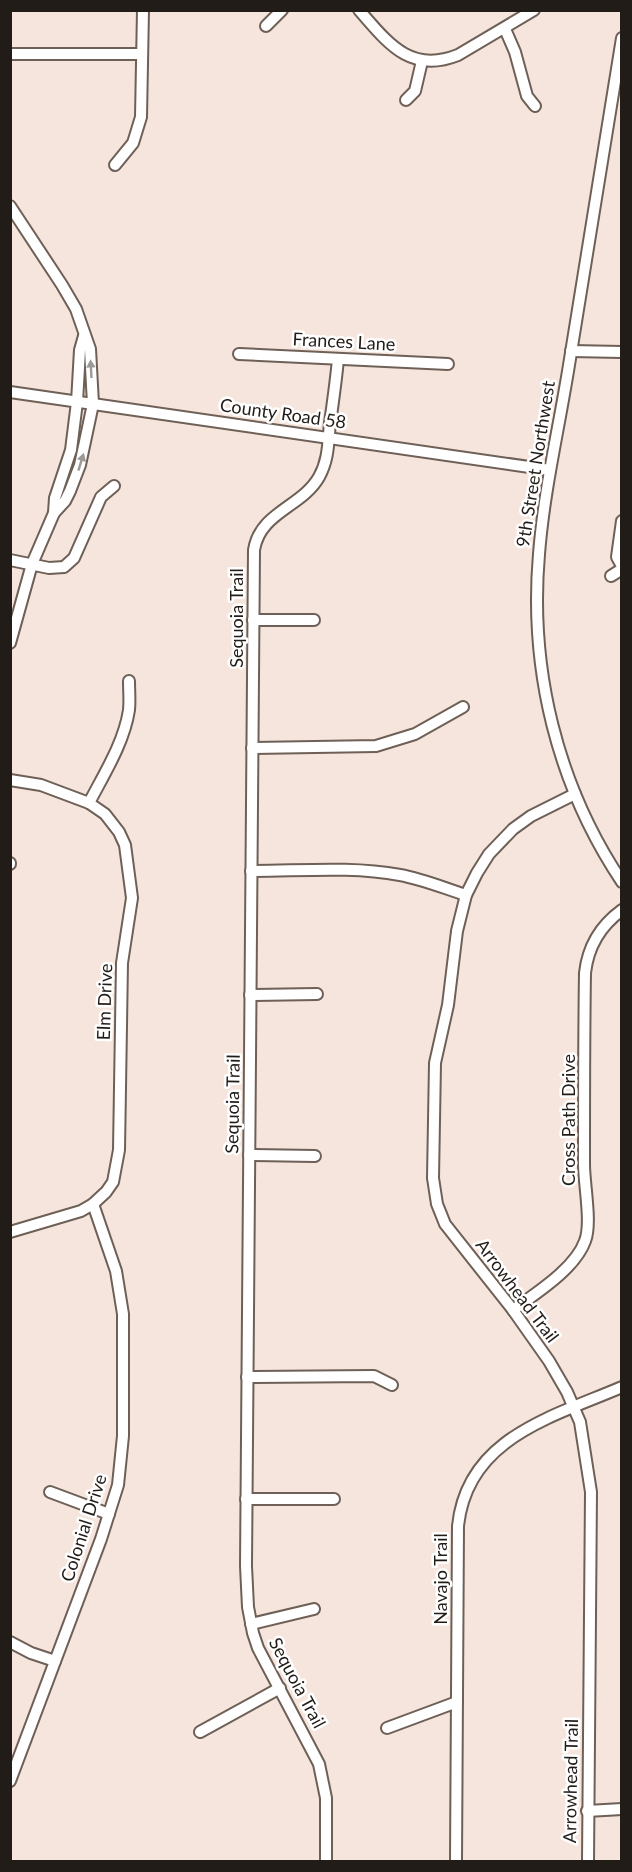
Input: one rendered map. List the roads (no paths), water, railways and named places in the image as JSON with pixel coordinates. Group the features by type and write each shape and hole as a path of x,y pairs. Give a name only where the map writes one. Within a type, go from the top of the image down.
{"street":[{"path":"115,165 133,142 141,117 143,10"},
{"path":"266,26 282,10"},
{"path":"359,10 396,50 422,61 446,60 458,55 534,10"},
{"path":"505,28 515,52 527,96 536,106"},
{"name":"9th Street Northwest","path":"621,38 550,470 539,552 537,635 549,713 561,756 574,794 592,833 621,882"},
{"path":"10,54 142,54"},
{"path":"406,100 415,91 422,61"},
{"path":"10,643 32,564 54,513 65,501 80,465 93,404 90,349 76,309 11,208"},
{"path":"54,513 55,498 71,450 80,350 84,336"},
{"path":"571,351 621,352"},
{"name":"Frances Lane","path":"239,354 448,364"},
{"name":"Sequoia Trail","path":"326,1862 326,1798 319,1764 258,1648 251,1624 247,1586 250,995 254,550 257,537 268,520 306,492 324,467 330,438 338,359"},
{"name":"County Road 58","path":"10,392 550,470"},
{"path":"10,560 49,568 64,567 74,558 101,497 114,486"},
{"path":"611,576 621,567 617,549 621,520"},
{"path":"254,620 314,620"},
{"path":"89,803 116,749 126,721 129,681"},
{"path":"252,748 376,746 415,734 464,707"},
{"name":"Elm Drive","path":"10,780 41,785 89,803 105,814 123,839 132,898 122,963 119,1158 112,1182 106,1192 93,1204 70,1216 10,1232"},
{"name":"Arrowhead Trail","path":"574,794 531,816 513,829 489,854 466,895 457,931 449,997 435,1063 434,1190 445,1224 513,1310 560,1377 580,1422 591,1492 588,1862"},
{"path":"251,871 343,870 379,873 418,879 466,895"},
{"name":"Cross Path Drive","path":"513,1310 564,1270 573,1261 585,1241 587,1226 584,1165 585,973 588,956 598,934 607,922 621,910"},
{"path":"250,995 317,994"},
{"path":"249,1155 315,1156"},
{"name":"Colonial Drive","path":"10,1781 118,1485 121,1462 123,1314 116,1271 93,1204"},
{"path":"247,1377 374,1376 392,1384"},
{"name":"Navajo Trail","path":"456,1862 458,1526 467,1486 485,1459 499,1446 533,1426 621,1387"},
{"path":"50,1492 109,1514"},
{"path":"246,1499 334,1499"},
{"path":"251,1624 314,1609"},
{"path":"10,1642 31,1653 55,1661"},
{"path":"200,1732 280,1688"},
{"path":"387,1728 457,1702"},
{"path":"587,1810 621,1809"}]}
